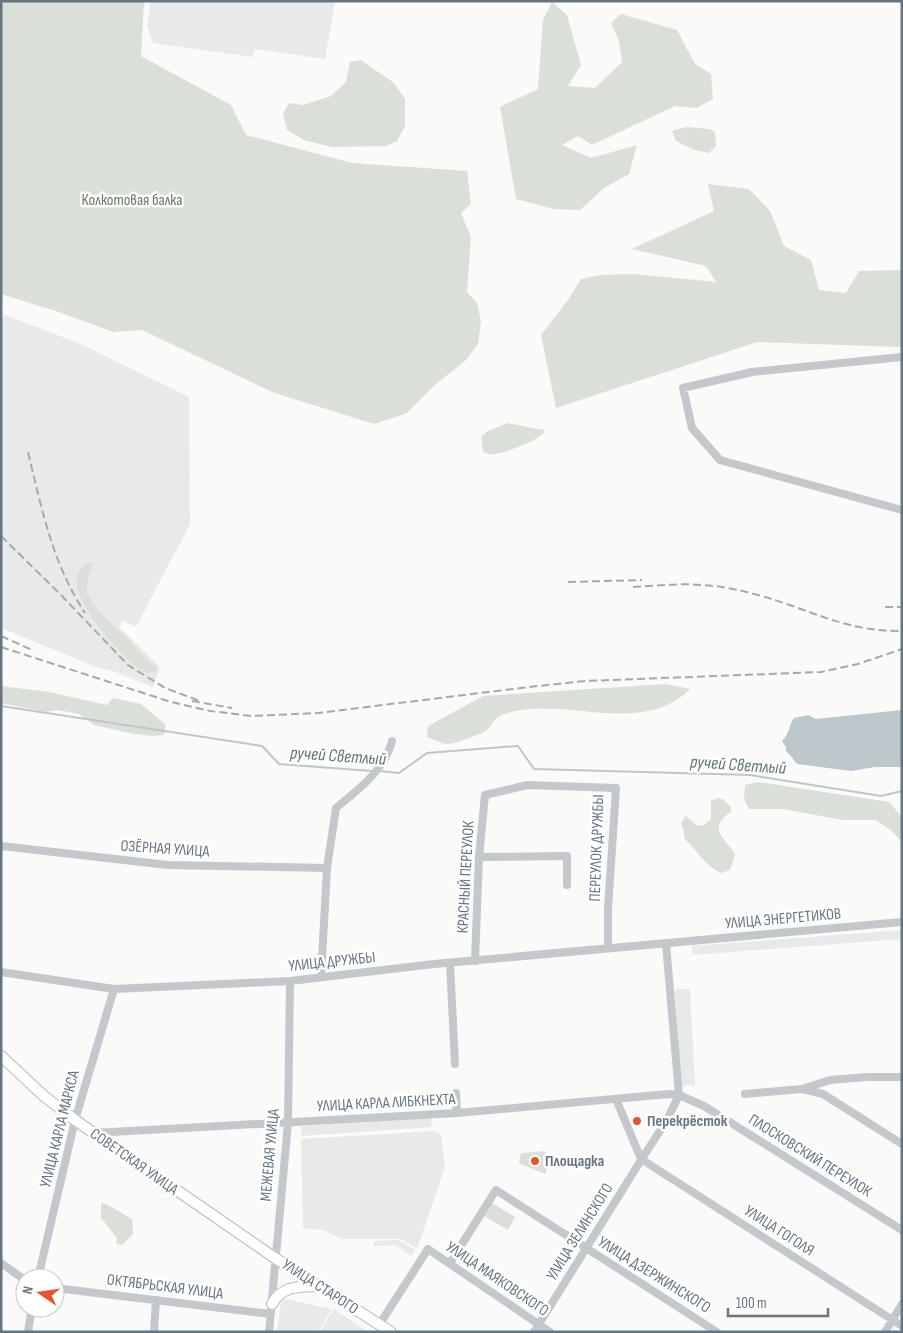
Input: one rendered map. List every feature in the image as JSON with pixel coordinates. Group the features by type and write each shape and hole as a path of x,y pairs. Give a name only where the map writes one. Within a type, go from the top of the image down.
{"street":[{"path":"902,357 752,372 683,388 692,428 720,460 902,510"},
{"path":"321,977 327,868 336,808 359,789 380,767 389,753 392,741"},
{"name":"ПЕРЕУЛОК ДРУЖБЫ","path":"484,794 527,784 616,788 608,908 608,948"},
{"name":"КРАСНЫЙ ПЕРЕУЛОК","path":"475,961 484,794"},
{"name":"ОЗЁРНАЯ УЛИЦА","path":"1,846 94,858 168,864 327,868"},
{"path":"480,857 567,856 567,885"},
{"name":"УЛИЦА ЭНЕРГЕТИКОВ","path":"666,944 902,922"},
{"path":"666,944 679,1095"},
{"name":"УЛИЦА ДРУЖБЫ","path":"1,972 114,989 290,980 450,963 666,944"},
{"path":"450,963 455,1064"},
{"name":"МЕЖЕВАЯ УЛИЦА","path":"269,1332 288,1122 290,980"},
{"name":"УЛИЦА КАРЛА МАРКСА","path":"40,1268 74,1120 114,989"},
{"name":"СОВЕТСКАЯ УЛИЦА","path":"1,1056 45,1097 74,1120 275,1258"},
{"path":"745,1094 802,1089 830,1080 902,1077"},
{"path":"802,1089 823,1094 902,1144"},
{"path":"456,1093 457,1113"},
{"name":"УЛИЦА КАРЛА ЛИБКНЕХТА","path":"93,1133 457,1113 669,1094 679,1095"},
{"name":"ПЛОСКОВСКИЙ ПЕРЕУЛОК","path":"679,1095 704,1106 902,1230"},
{"name":"УЛИЦА ЗЕЛИНСКОГО","path":"536,1328 675,1107 679,1095"},
{"path":"616,1099 641,1159"},
{"name":"УЛИЦА ГОГОЛЯ","path":"641,1159 902,1326"},
{"name":"УЛИЦА ДЗЕРЖИНСКОГО","path":"450,1263 496,1190 718,1332"},
{"name":"УЛИЦА МАЯКОВСКОГО","path":"379,1324 428,1249 530,1317 536,1328 550,1332"},
{"name":"УЛИЦА СТАРОГО","path":"275,1258 390,1332"},
{"path":"1,1263 15,1273"},
{"path":"271,1309 277,1296 284,1290 319,1286"},
{"name":"ОКТЯБРЬСКАЯ УЛИЦА","path":"65,1289 156,1300 271,1309"},
{"path":"154,1332 156,1300"},
{"path":"885,1332 902,1304"},
{"path":"28,1332 30,1318"}],"shaded area":[{"path":"151,1 335,1 325,59 255,49 253,57 153,43 147,26"},
{"path":"5,315 81,344 189,397 190,524 136,627 123,620 119,627 160,667 153,687 113,671 96,667 1,628 1,320"},
{"path":"902,710 902,767 875,767 851,771 797,764 786,751 782,741 794,718 808,715 816,719"},
{"path":"902,930 902,939 693,955 692,946"},
{"path":"675,989 690,989 695,1085 680,1086"},
{"path":"431,1118 432,1127 302,1136 301,1126"},
{"path":"435,1131 441,1135 445,1167 417,1249 401,1239 342,1239 323,1230 303,1228 301,1139"},
{"path":"399,1240 415,1250 411,1256 395,1245 374,1246 374,1241"},
{"path":"286,1299 332,1309 318,1332 277,1332 281,1302"},
{"path":"334,1309 368,1332 319,1332"}],"green space":[{"name":"Колкотовая балка","path":"1,1 144,1 141,56 231,105 246,135 352,163 467,171 471,204 461,213 471,237 467,292 477,303 481,321 478,344 466,360 436,384 407,413 374,424 272,392 142,330 113,332 56,311 1,294"},
{"path":"552,2 567,15 581,65 568,86 595,88 622,62 619,41 611,23 621,14 677,30 695,64 711,74 713,99 696,108 675,106 592,145 578,136 562,145 591,158 637,145 629,174 604,188 580,210 554,209 516,199 500,107 538,89 543,20"},
{"path":"361,60 394,83 405,99 405,126 397,141 386,146 331,147 304,140 287,130 283,114 289,103 303,105 331,96 346,82 350,62"},
{"path":"687,127 709,129 715,132 716,146 709,153 695,150 676,141 672,131"},
{"path":"708,184 749,189 770,211 784,246 811,260 819,290 846,293 859,271 902,270 902,347 757,342 556,408 541,335 568,300 581,279 600,275 633,274 716,282 706,266 632,249 714,211"},
{"path":"508,423 545,431 536,439 500,453 490,454 483,452 481,437 488,431"},
{"path":"87,563 93,563 87,587 92,602 108,621 157,668 156,672 147,673 140,670 105,635 93,619 77,587 78,573"},
{"path":"665,684 690,689 673,702 654,710 634,713 613,713 549,708 529,709 500,716 485,731 451,744 427,737 428,726 483,696"},
{"path":"1,686 49,692 107,705 113,698 141,704 166,725 164,735 134,734 94,725 79,714 58,710 46,712 1,703"},
{"path":"758,782 889,802 902,817 902,842 892,831 876,820 842,820 783,809 749,809 744,799 745,785"},
{"path":"718,798 724,800 731,807 731,812 720,823 719,829 735,854 730,870 721,873 706,862 684,838 681,823 686,816 697,826 704,825 711,819 711,801"},
{"name":"Площадка","path":"545,1151 550,1159 545,1174 519,1163 521,1153"},
{"path":"101,1203 132,1219 133,1234 122,1245 116,1244 117,1238 101,1218"},
{"path":"492,1203 515,1217 508,1230 484,1216"}],"waterway":[{"name":"ручей Светлый","path":"1,706 262,746 279,764 372,771"},
{"name":"ручей Светлый","path":"380,771 399,773 427,753 518,746 534,769 750,775 881,796 902,791"}],"railway":[{"path":"28,452 43,515 56,555 85,613"},
{"path":"1,536 128,665 165,688 200,701"},
{"path":"568,582 642,580"},
{"path":"633,587 685,584 723,587 751,593 845,624 863,628 902,631"},
{"path":"885,607 902,607"},
{"path":"1,636 32,650"},
{"path":"1,647 171,702 210,711 252,716 318,713 585,681 821,672 858,664 902,649"},
{"path":"192,701 232,708"}],"place":[{"name":"Перекрёсток","path":"637,1121"},
{"name":"Площадка","path":"535,1161"}]}
